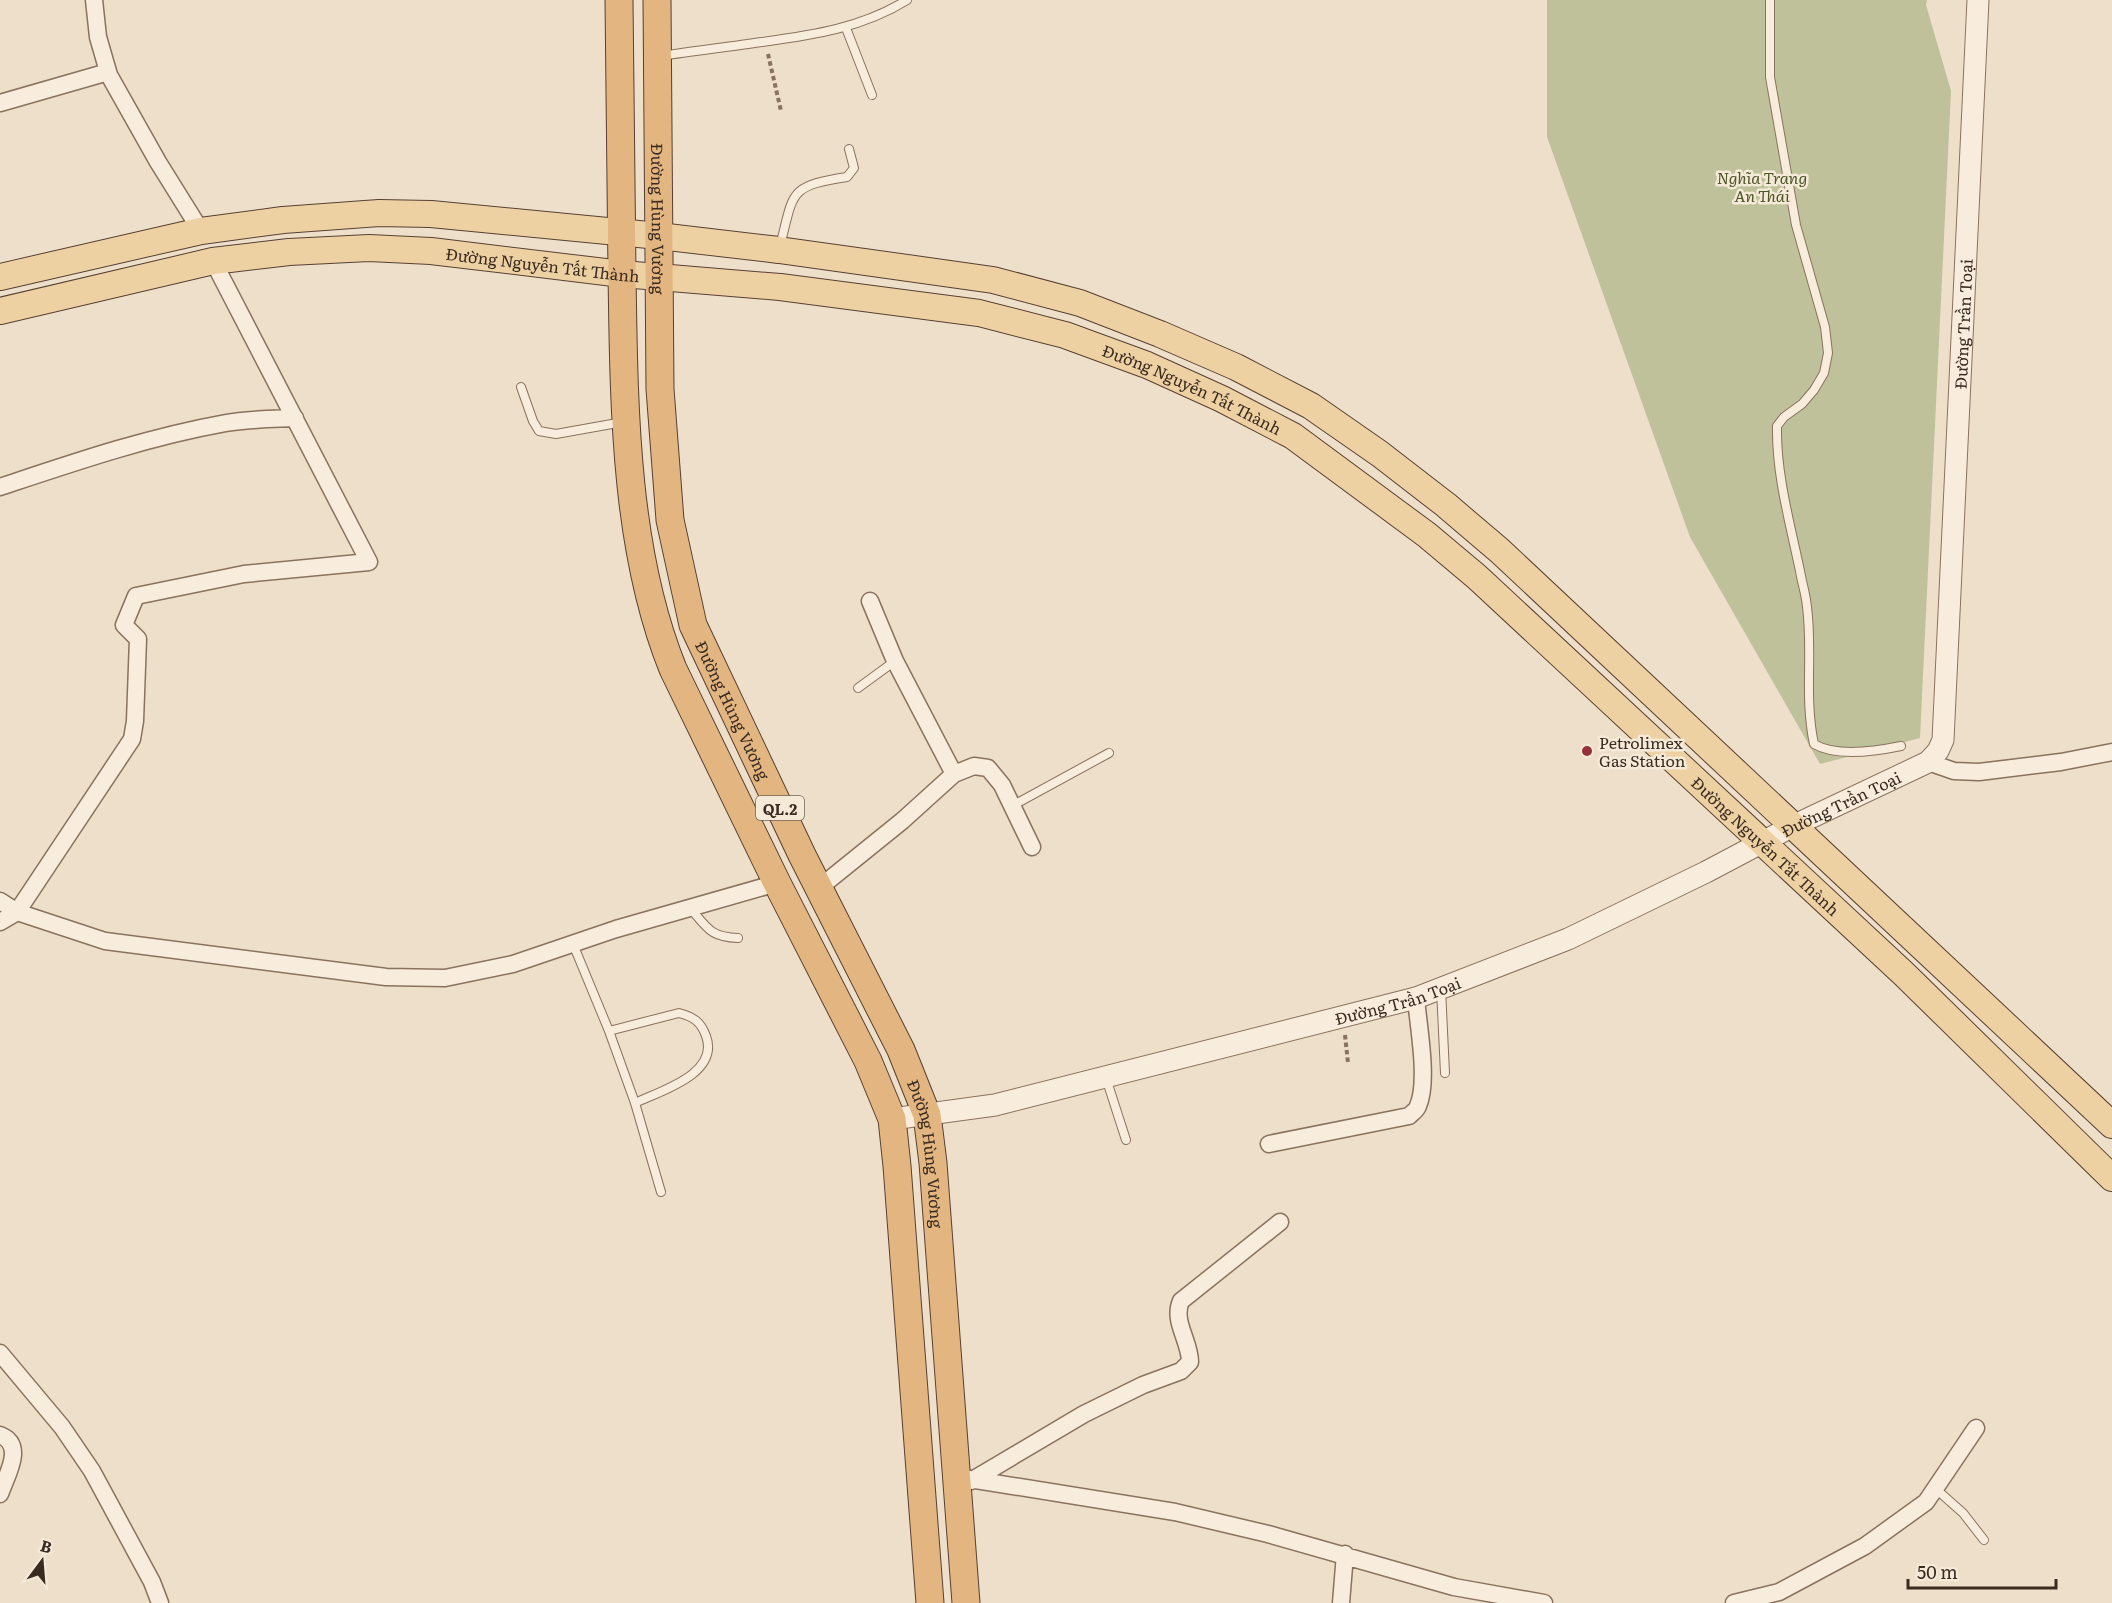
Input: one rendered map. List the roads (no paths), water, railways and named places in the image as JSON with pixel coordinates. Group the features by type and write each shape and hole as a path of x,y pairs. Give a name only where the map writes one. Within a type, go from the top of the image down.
{"highway":[{"name":"Đường Hùng Vương","path":"619,0 623,385 636,526 660,638 678,680 867,1061 892,1119 930,1603"},
{"name":"Đường Hùng Vương","path":"657,0 660,388 669,520 693,625 819,888 901,1050 927,1115 964,1479 966,1603"}],"main road":[{"name":"Đường Nguyễn Tất Thành","path":"0,277 201,231 379,213 420,214 659,236 993,280 1080,303 1160,334 1236,367 1311,406 1380,454 1446,505 1500,551 2112,1125"},
{"name":"Đường Nguyễn Tất Thành","path":"0,311 223,260 267,254 369,248 431,250 622,274 780,287 979,313 1065,335 1158,370 1222,399 1293,436 1427,535 1477,577 1904,974 2112,1178"},
{"path":"1618,709 1642,685"}],"street":[{"path":"94,0 98,37 108,72 158,162 201,231"},
{"name":"Đường Trần Toại","path":"892,1119 995,1105 1416,998 1569,939 1706,872 1793,826 1928,762 1938,751 1943,740 1978,0"},
{"path":"0,103 108,72"},
{"path":"0,922 17,912 132,739 135,721 138,639 124,625 136,596 244,574 369,562 295,418 223,260"},
{"path":"0,487 109,451 169,435 229,422 295,418"},
{"path":"870,601 895,662 954,774"},
{"path":"1928,762 1954,771 1979,772 2061,762 2112,752"},
{"path":"819,888 903,820 954,774 974,766 988,768 1002,785 1032,847"},
{"path":"0,901 17,912 105,941 386,977 445,978 513,964 616,929 777,883"},
{"path":"1269,1144 1409,1116 1415,1112 1423,1082 1416,998"},
{"path":"964,1479 1084,1414 1143,1385 1181,1371 1190,1362 1190,1353 1178,1316 1181,1301 1280,1222"},
{"path":"0,1353 62,1427 92,1471 152,1582 160,1603"},
{"path":"1734,1603 1779,1592 1865,1546 1926,1502 1976,1428"},
{"path":"0,1435 6,1437 12,1444 14,1455 0,1494"},
{"path":"964,1479 1175,1512 1345,1554 1454,1587 1544,1603"},
{"path":"1341,1603 1345,1554"}],"lane":[{"path":"657,57 846,28 876,17 907,0"},
{"path":"1770,0 1770,77 1796,225 1825,327 1828,353 1824,373 1814,390 1777,426 1776,442 1807,606 1808,690 1812,734 1814,744 1824,750 1884,749 1901,746"},
{"path":"846,28 872,95"},
{"path":"779,250 795,193 806,185 848,177 854,168 849,149"},
{"path":"521,387 533,421 540,431 556,434 626,421"},
{"path":"858,688 895,662"},
{"path":"1012,806 1109,753"},
{"path":"691,909 711,933 722,937 738,938"},
{"path":"573,944 609,1031 635,1103 661,1192"},
{"path":"1441,988 1445,1073"},
{"path":"609,1031 679,1013 691,1017 702,1025 708,1042 705,1061 691,1077 635,1103"},
{"path":"1106,1078 1126,1140"},
{"path":"1936,1489 1963,1513 1984,1539"}],"place":[{"name":"Petrolimex Gas Station","path":"1587,751"}],"park label":[{"name":"Nghĩa Trang An Thái","path":"1762,186"}]}
